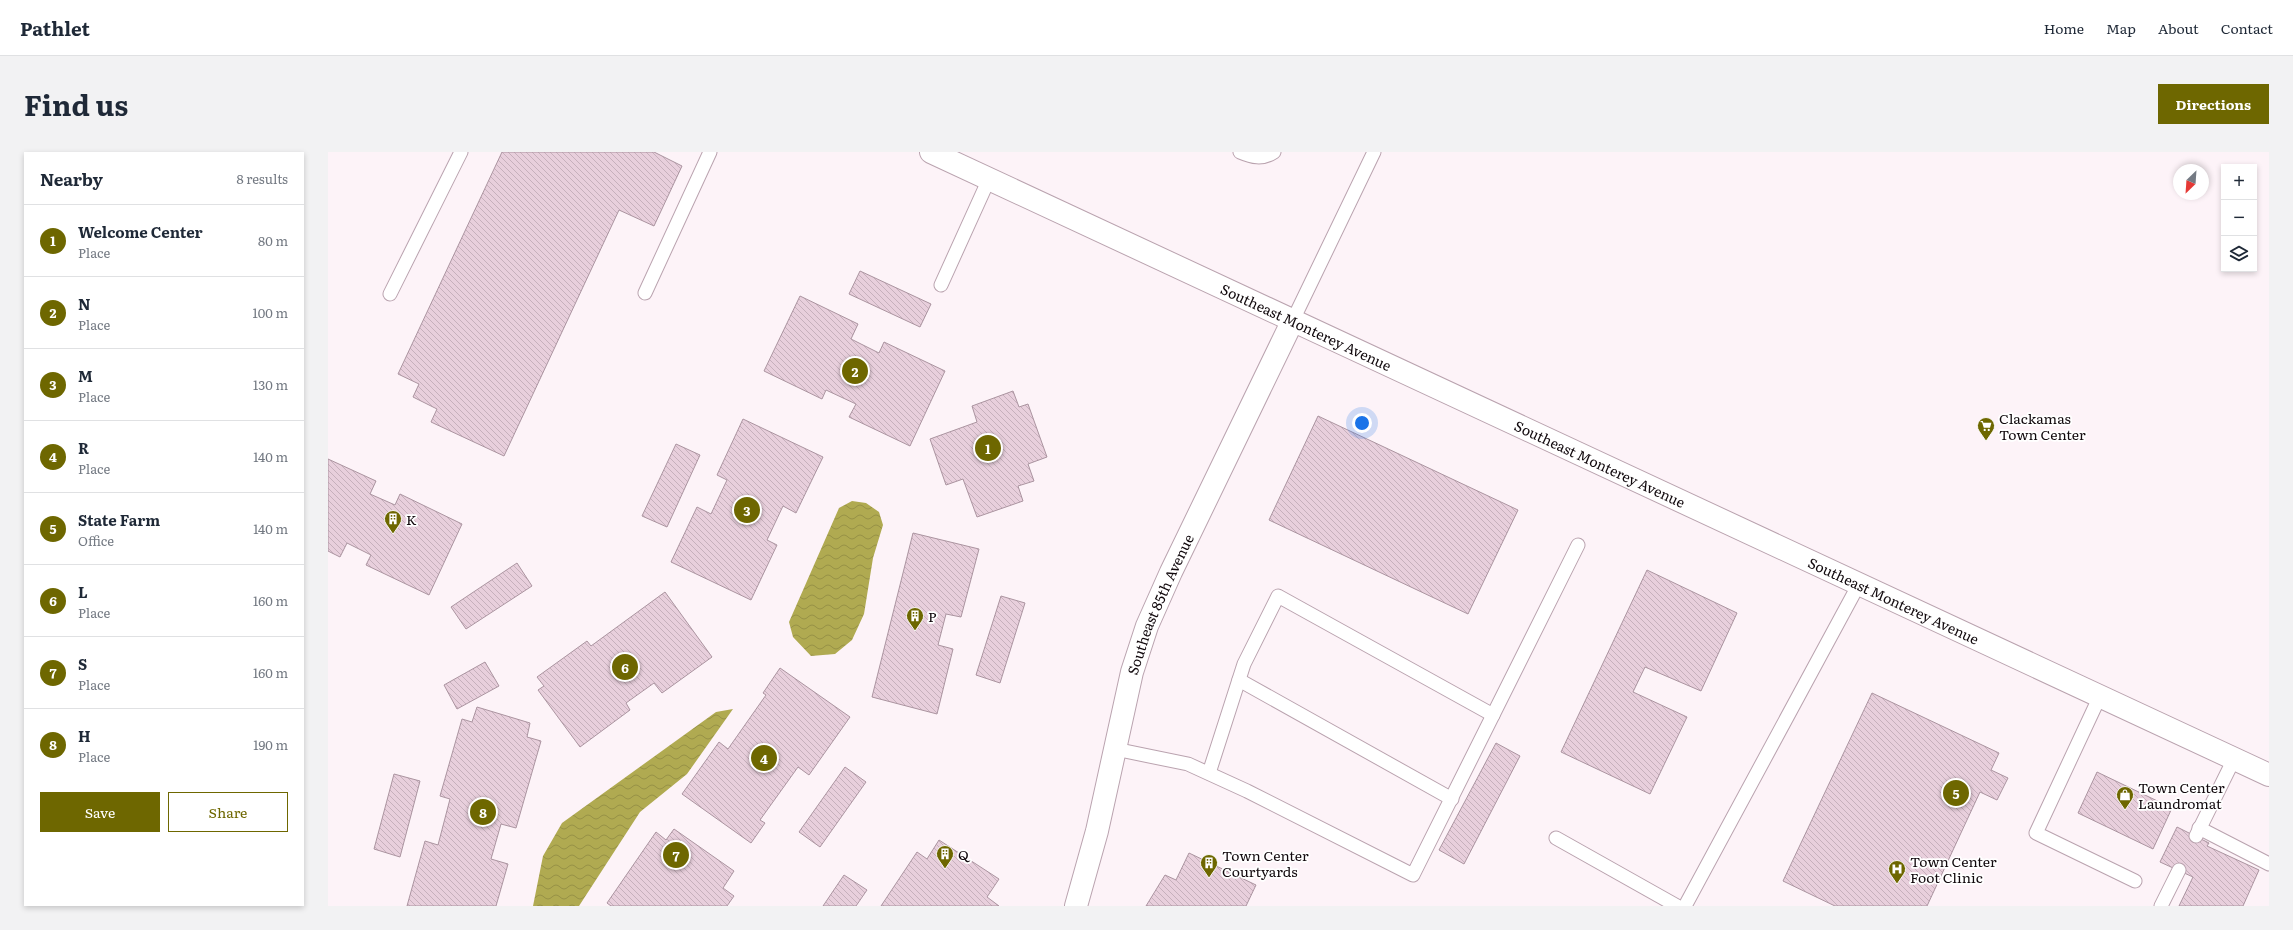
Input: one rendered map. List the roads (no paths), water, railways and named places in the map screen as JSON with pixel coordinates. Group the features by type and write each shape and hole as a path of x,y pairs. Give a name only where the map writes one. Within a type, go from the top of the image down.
{"main road":[{"name":"Southeast Monterey Avenue","path":"932,152 2269,775"},
{"name":"Southeast 85th Avenue","path":"1076,906 1095,838 1132,672 1156,605 1293,320"}],"lane":[{"path":"390,294 460,152"},
{"path":"645,293 710,152"},
{"path":"1240,152 1252,157 1266,157 1274,152"},
{"path":"1293,320 1374,152"},
{"path":"941,285 989,179"},
{"path":"1115,749 1188,764 1247,791 1413,875 1578,545"},
{"path":"1685,906 1859,584"},
{"path":"1209,773 1244,664 1278,596 1493,716"},
{"path":"1239,680 1452,799"},
{"path":"2100,696 2036,833 2135,881"},
{"path":"2234,759 2198,832 2269,864"},
{"path":"1556,838 1677,906"},
{"path":"2161,906 2179,870"}],"water":[{"path":"852,501 866,503 879,512 883,525 873,558 864,614 852,640 835,654 811,656 793,637 789,622 839,508"},
{"path":"733,709 687,774 640,812 579,906 533,906 543,856 562,823 716,712"}],"place":[{"name":"N","path":"855,371"},
{"name":"Clackamas Town Center","path":"1986,441"},
{"name":"Welcome Center","path":"988,448"},
{"name":"M","path":"747,510"},
{"name":"K","path":"393,534"},
{"name":"P","path":"915,631"},
{"name":"L","path":"625,667"},
{"name":"R","path":"764,758"},
{"name":"State Farm","path":"1956,793"},
{"name":"Town Center Laundromat","path":"2125,810"},
{"name":"H","path":"483,812"},
{"name":"S","path":"676,855"},
{"name":"Q","path":"945,869"},
{"name":"Town Center Courtyards","path":"1209,878"},
{"name":"Town Center Foot Clinic","path":"1897,884"}]}
